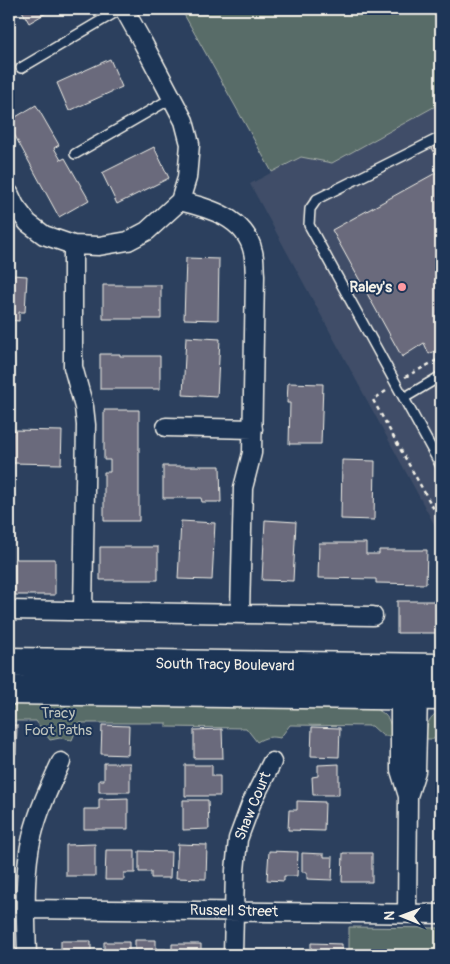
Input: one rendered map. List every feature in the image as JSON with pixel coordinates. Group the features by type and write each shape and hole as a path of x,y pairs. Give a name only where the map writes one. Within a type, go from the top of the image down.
{"main road":[{"name":"South Tracy Boulevard","path":"9,662 441,668"},
{"name":"South Tracy Boulevard","path":"9,690 420,696"}],"street":[{"path":"9,193 15,206 28,223 44,235 73,245 99,246 128,241 147,231 180,201 187,178 190,144 184,121 122,9"},
{"path":"180,201 208,208 232,220 247,237 253,252 255,275 253,429 252,453 243,488 240,613"},
{"path":"73,245 73,367 84,407 86,425 83,611"},
{"path":"166,427 253,429"},
{"path":"9,610 373,616"},
{"path":"407,913 408,796 400,770 420,696 411,668"},
{"path":"27,955 27,870 31,838 41,807 61,762"},
{"name":"Shaw Court","path":"233,955 235,871 238,840 252,804 272,762"},
{"name":"Russell Street","path":"26,909 441,914"}],"lane":[{"path":"21,68 122,9"},
{"path":"75,154 172,98"},
{"path":"441,137 317,199 310,210 309,226 441,466"},
{"path":"404,398 441,376"}],"shaded area":[{"path":"441,82 441,537 250,184"}],"green space":[{"path":"181,9 441,9 441,103 332,163 301,157 272,172"},
{"name":"Tracy Foot Paths","path":"9,704 375,709 386,716 391,727 392,736 383,736 372,726 290,725 280,738 268,737 257,742 246,728 166,727 166,723 79,723 72,740 60,738 50,740 36,721 9,721"},
{"path":"441,711 441,732 434,739 426,739 429,722 433,716"},
{"path":"349,927 441,928 441,955 349,955"}],"building":[{"path":"21,9 53,9 29,23"},
{"path":"110,59 122,87 69,111 57,83"},
{"path":"36,105 59,145 54,148 61,160 65,158 89,200 59,217 9,125 9,121"},
{"path":"441,141 441,165 431,146"},
{"path":"154,147 169,178 117,204 102,173"},
{"name":"Raley's","path":"441,170 441,348 429,354 424,343 402,357 332,230"},
{"path":"186,258 219,259 218,320 184,319"},
{"path":"9,269 13,270 12,275 27,276 25,312 19,312 19,321 9,320"},
{"path":"103,285 161,285 161,319 103,319"},
{"path":"186,337 220,339 217,397 183,395"},
{"path":"100,354 160,356 160,389 100,389"},
{"path":"288,383 323,384 321,444 289,444 290,403 287,403"},
{"path":"104,410 139,410 139,521 104,521 104,472 110,472 110,460 104,460"},
{"path":"9,427 11,427 10,457 9,457"},
{"path":"12,430 62,431 61,464 11,463"},
{"path":"342,460 375,461 374,520 341,519"},
{"path":"163,466 220,466 221,502 202,502 201,498 163,498"},
{"path":"265,520 296,522 293,581 262,580"},
{"path":"181,521 215,523 212,580 178,579"},
{"path":"319,543 366,543 366,554 379,554 379,550 427,550 426,584 376,583 376,579 318,578"},
{"path":"100,547 158,547 158,580 100,580"},
{"path":"15,559 55,559 55,595 15,595"},
{"path":"397,601 441,601 441,633 397,633"},
{"path":"9,725 17,725 16,754 9,754"},
{"path":"102,725 129,726 128,755 101,754"},
{"path":"312,727 340,728 339,757 311,756"},
{"path":"222,729 223,758 194,758 194,730"},
{"path":"104,763 130,763 130,792 99,792 99,780 104,780"},
{"path":"339,764 339,795 313,795 312,777 318,776 318,765"},
{"path":"185,765 212,765 212,776 220,776 220,796 185,796"},
{"path":"9,779 13,779 9,800"},
{"path":"128,798 128,829 84,829 84,809 99,809 99,799"},
{"path":"183,800 208,800 209,829 183,830"},
{"path":"297,801 325,802 324,831 288,830 289,810 297,810"},
{"path":"95,844 95,876 66,876 66,845"},
{"path":"178,844 207,845 206,879 176,878"},
{"path":"106,850 135,850 135,873 124,873 124,880 105,880"},
{"path":"139,851 171,852 170,878 151,878 151,872 139,872"},
{"path":"269,851 298,852 297,876 284,876 284,881 267,880"},
{"path":"437,851 441,851 441,880 437,880"},
{"path":"302,853 324,854 324,857 333,857 332,880 307,879 307,872 302,872"},
{"path":"343,853 372,853 372,882 342,882"},
{"path":"135,940 156,940 156,949 166,949 166,955 135,955"},
{"path":"61,941 91,941 91,955 61,955"},
{"path":"104,942 129,942 129,955 98,955 98,950 104,950"},
{"path":"311,943 342,944 342,955 311,955"},
{"path":"172,944 201,944 201,955 172,955"},
{"path":"267,951 292,951 292,955 267,955"}],"place":[{"name":"Raley's","path":"402,287"}]}
